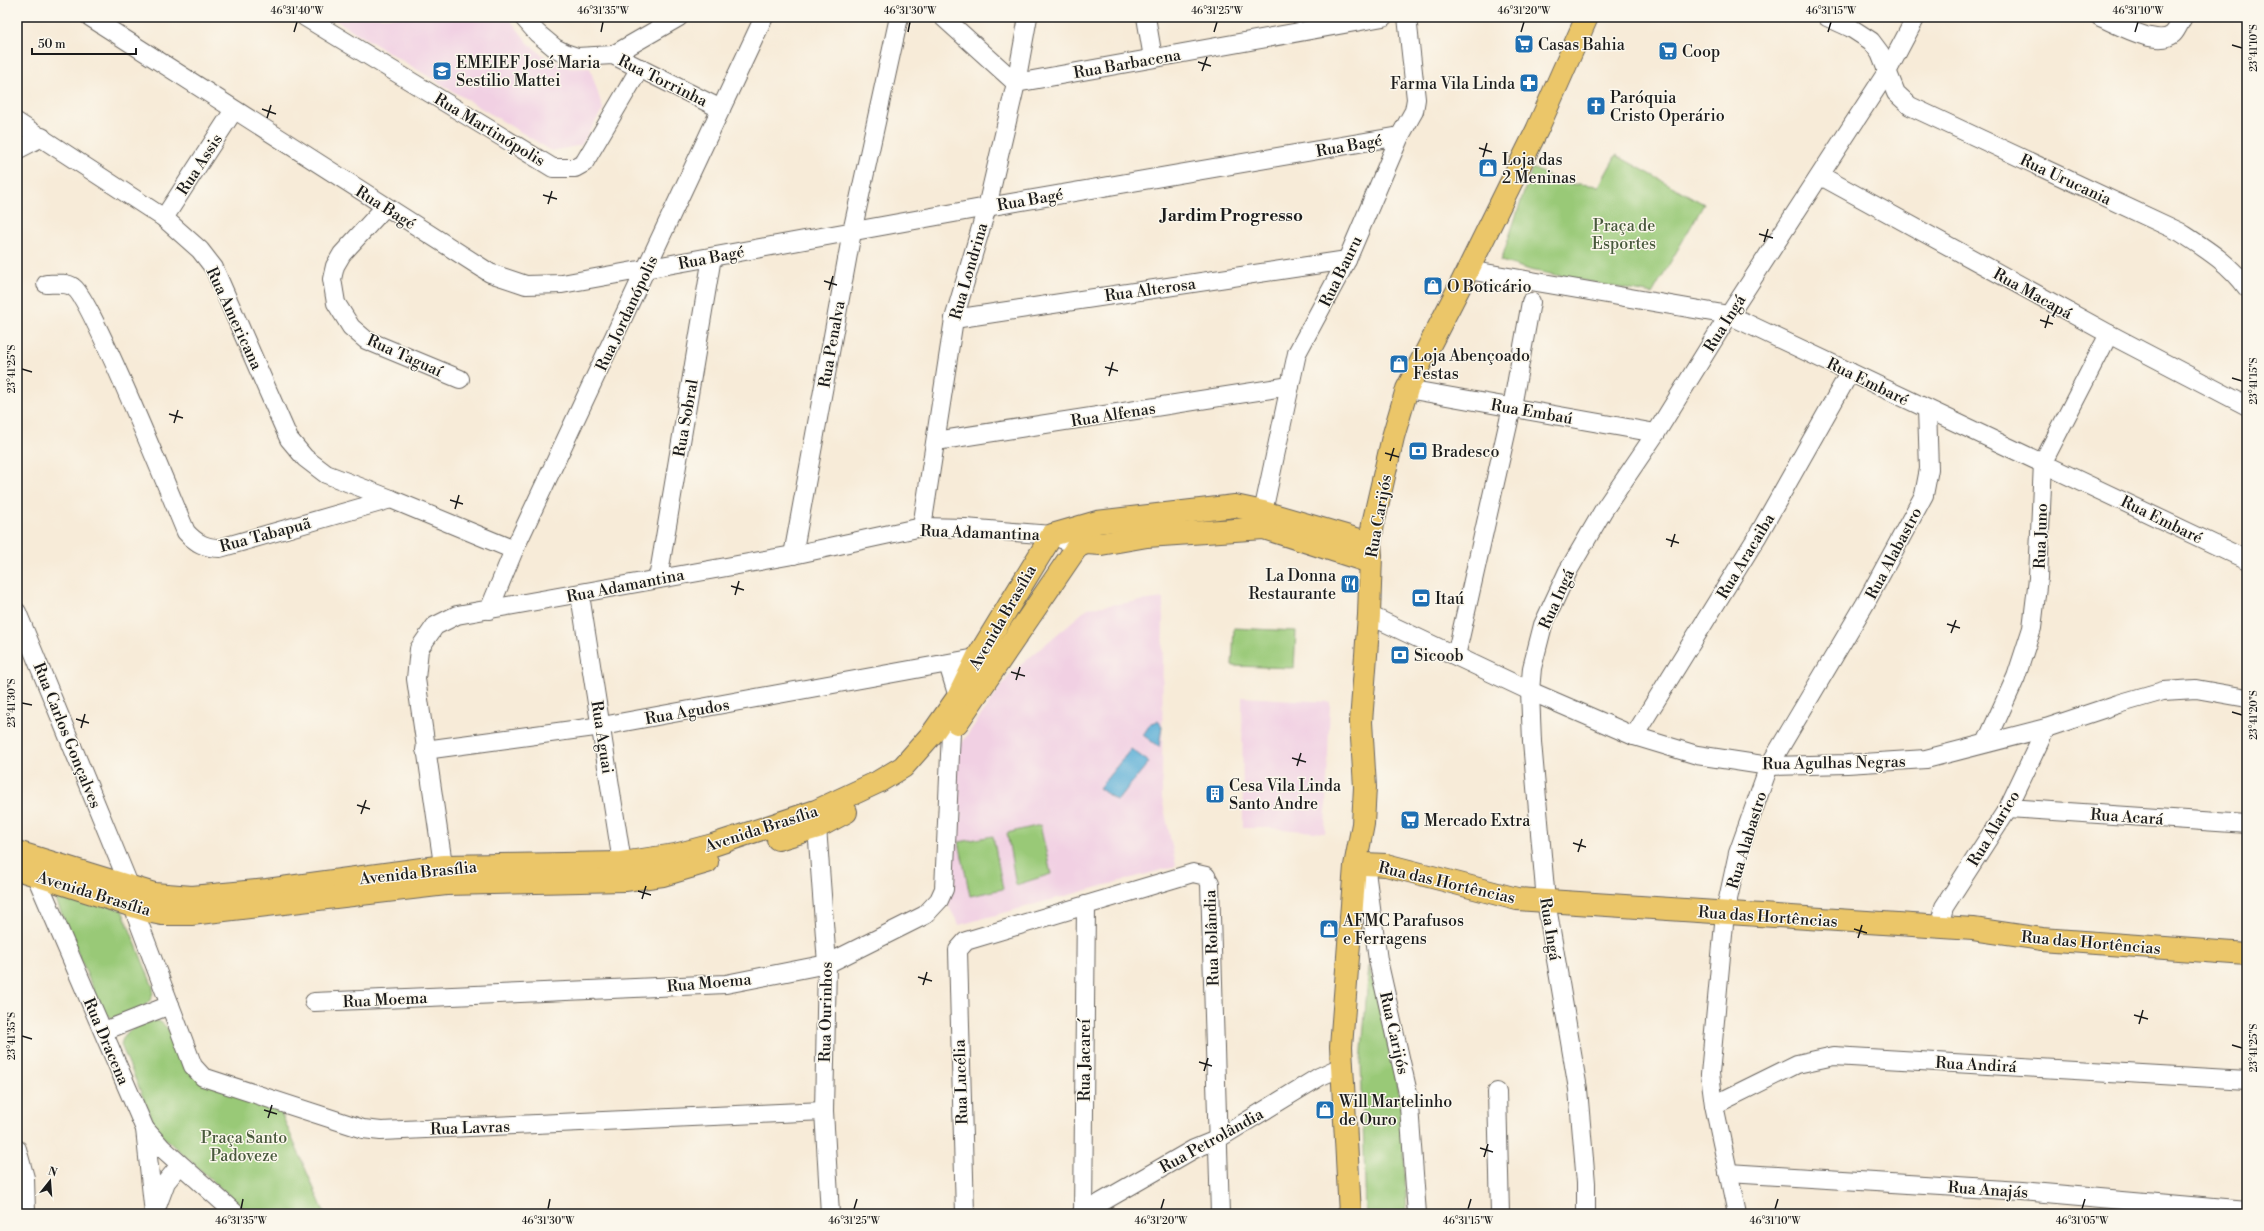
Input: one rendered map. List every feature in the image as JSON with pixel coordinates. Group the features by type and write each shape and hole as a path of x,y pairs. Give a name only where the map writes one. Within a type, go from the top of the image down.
{"main road":[{"name":"Rua Carijós","path":"1350,1214 1341,1047 1360,865 1350,825 1351,752 1361,722 1369,615 1370,553 1393,437 1407,389 1537,130 1587,17"},
{"path":"1052,535 1097,522 1235,506 1263,520 1370,553"},
{"path":"1077,547 1086,543 1101,544 1263,520"},
{"name":"Avenida Brasília","path":"817,819 903,767 932,734 958,697 977,658 1052,535"},
{"name":"Avenida Brasília","path":"17,852 105,880 162,914 191,914 445,875 624,871 663,875 817,819 902,782 920,766 951,732 1077,547"},
{"name":"Rua das Hortências","path":"1360,865 1386,865 1517,899 1973,929 2042,939 2247,954"},
{"name":"Avenida Brasília","path":"26,872 132,897"}],"street":[{"name":"Rua Bagé","path":"90,17 490,273 526,285 562,284 646,270 986,207 1400,136"},
{"name":"Rua Martinópolis","path":"305,17 553,168 576,168 584,163 640,68"},
{"name":"Rua Torrinha","path":"523,17 537,33 555,48 565,53 577,57 613,55 721,109"},
{"path":"613,55 679,17"},
{"name":"Rua Jordanópolis","path":"489,610 514,550 764,17"},
{"name":"Rua Penalva","path":"793,555 852,232 899,17"},
{"path":"943,17 1016,83"},
{"name":"Rua Londrina","path":"922,527 954,319 986,207 1016,83 1028,17"},
{"path":"1146,17 1153,58"},
{"name":"Rua Barbacena","path":"1016,83 1383,17"},
{"name":"Rua Bauru","path":"1263,520 1297,353 1347,260 1400,136 1414,111 1416,99 1407,17"},
{"name":"Rua Urucania","path":"1827,17 1851,28 1871,41 1880,53 1896,93 1910,106 2180,232 2217,256 2236,273 2247,288"},
{"name":"Rua Ingá","path":"1586,1214 1586,1183 1578,1089 1546,901 1532,742 1530,691 1532,668 1543,625 1568,570 1603,511 1656,433 1729,315 1821,176 1887,72 1916,17"},
{"path":"2100,17 2150,38 2163,39 2174,33 2183,17"},
{"name":"Rua Assis","path":"164,218 234,110"},
{"name":"Rua Americana","path":"17,122 164,218 200,250 214,268 289,439 305,458 326,474 391,499"},
{"path":"17,150 42,137"},
{"name":"Rua Macapá","path":"1821,176 2109,334 2247,406"},
{"name":"Rua Taguaí","path":"385,207 342,254 335,266 332,279 336,303 351,327 366,340 460,379"},
{"name":"Rua Sobral","path":"658,579 712,257"},
{"name":"Rua Alterosa","path":"954,319 1347,260"},
{"name":"Rua Embaré","path":"1468,270 1729,315 2043,462 2247,560"},
{"name":"Rua Tabapuã","path":"46,284 72,286 80,294 105,346 186,532 193,540 206,548 220,548 391,499"},
{"path":"1456,656 1512,407 1531,302"},
{"name":"Rua Juno","path":"1986,743 2016,677 2032,628 2038,578 2043,462 2109,334"},
{"name":"Rua Aracaiba","path":"1634,736 1757,537 1850,372"},
{"name":"Rua Alfenas","path":"936,442 1290,386"},
{"name":"Rua Embaú","path":"1407,389 1656,433"},
{"name":"Rua Alabastro","path":"1737,1214 1714,1105 1710,1074 1725,913 1738,853 1769,766 1865,604 1924,495 1929,469 1927,409"},
{"path":"391,499 514,550"},
{"name":"Rua Adamantina","path":"445,875 425,750 416,679 419,649 435,626 457,615 580,595 658,579 793,555 922,527 965,528 1052,535 1077,547"},
{"name":"Rua Aguai","path":"580,595 624,871"},
{"name":"Rua Carlos Gonçalves","path":"17,612 118,859 132,897"},
{"name":"Rua Agulhas Negras","path":"1369,615 1530,691 1634,736 1697,755 1769,766 1847,764 1926,759 2046,728 2163,691 2196,689 2247,698"},
{"name":"Rua Agudos","path":"425,750 602,726 1005,653"},
{"path":"948,664 958,697"},
{"name":"Rua Alarico","path":"1939,927 1944,907 2008,808 2046,728"},
{"name":"Rua Moema","path":"314,1002 726,984 827,964 925,915 939,900 944,889 951,732"},
{"name":"Rua Acará","path":"2008,808 2247,824"},
{"name":"Rua Ourinhos","path":"817,819 827,964 824,1111 830,1214"},
{"path":"105,880 118,859"},
{"name":"Rua Carijós","path":"1360,865 1378,960 1408,1093 1417,1200 1416,1214"},
{"name":"Rua Dracena","path":"26,872 104,1031 145,1129 154,1214"},
{"name":"Rua Rolândia","path":"958,950 966,941 1193,873 1206,876 1210,883 1216,1140 1220,1214"},
{"name":"Rua Lavras","path":"132,897 170,1005 194,1066 203,1076 364,1129 380,1131 824,1111"},
{"name":"Rua Jacareí","path":"1082,1214 1086,905"},
{"name":"Rua Lucélia","path":"958,950 965,1214"},
{"path":"104,1031 170,1005"},
{"name":"Rua Andirá","path":"1714,1105 1797,1064 1834,1056 2247,1080"},
{"name":"Rua Petrolândia","path":"1082,1214 1194,1149 1216,1140 1319,1076 1341,1067"},
{"path":"1497,1092 1500,1214"},
{"path":"145,1129 180,1165 236,1214"},
{"path":"17,1149 25,1178 26,1214"},
{"path":"154,1214 166,1182 180,1165"},
{"name":"Rua Anajás","path":"1728,1173 2022,1191 2247,1211"}],"shaded area":[{"path":"330,17 508,17 530,45 548,59 570,68 590,68 603,109 581,145 552,151"},
{"path":"1163,598 1162,798 1176,866 959,925 948,905 957,750 1009,675 1088,608"},
{"path":"1242,697 1330,702 1325,833 1271,828 1243,828"}],"green space":[{"name":"Praça de Esportes","path":"1616,155 1704,204 1652,294 1530,270 1501,261 1532,168 1569,185 1580,184 1599,186"},
{"path":"1234,628 1296,631 1294,668 1232,666"},
{"path":"1040,825 1051,874 1016,885 1007,833"},
{"path":"993,836 1003,889 970,896 959,842"},
{"path":"51,888 122,910 153,987 153,994 145,1005 113,1018 103,1013"},
{"path":"1369,966 1401,1099 1407,1214 1366,1214 1361,1062"},
{"name":"Praça Santo Padoveze","path":"154,1020 166,1026 170,1032 185,1068 279,1108 325,1214 250,1214 160,1134 121,1045 125,1035 129,1031"}],"water":[{"path":"1158,721 1162,726 1159,747 1143,735 1151,723"},
{"path":"1131,749 1149,762 1117,801 1099,788"}],"place":[{"name":"Casas Bahia","path":"1524,44"},
{"name":"Coop","path":"1668,51"},
{"name":"EMEIEF José Maria Sestilio Mattei","path":"442,71"},
{"name":"Farma Vila Linda","path":"1529,83"},
{"name":"Paróquia Cristo Operário","path":"1596,106"},
{"name":"Loja das 2 Meninas","path":"1488,168"},
{"name":"O Boticário","path":"1433,286"},
{"name":"Loja Abençoado Festas","path":"1399,364"},
{"name":"Bradesco","path":"1418,451"},
{"name":"La Donna Restaurante","path":"1350,584"},
{"name":"Itaú","path":"1421,598"},
{"name":"Sicoob","path":"1400,655"},
{"name":"Cesa Vila Linda Santo Andre","path":"1215,794"},
{"name":"Mercado Extra","path":"1410,820"},
{"name":"AFMC Parafusos e Ferragens","path":"1329,929"},
{"name":"Will Martelinho de Ouro","path":"1325,1110"}],"district":[{"name":"Jardim Progresso","path":"1232,215"}]}
